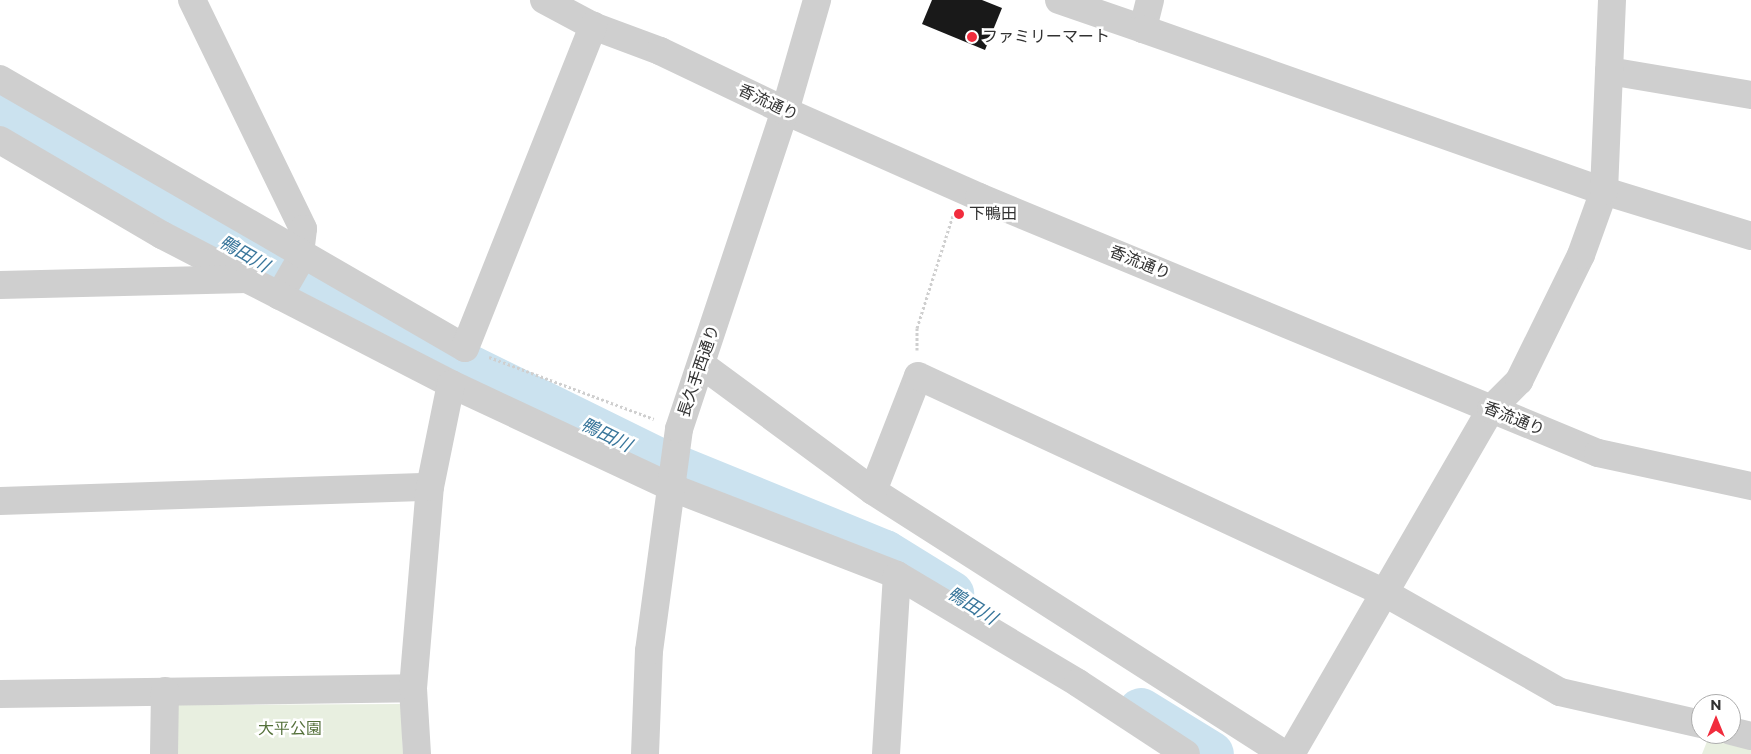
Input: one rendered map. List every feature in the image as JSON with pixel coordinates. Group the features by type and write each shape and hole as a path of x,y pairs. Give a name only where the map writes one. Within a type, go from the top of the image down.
{"street":[{"path":"192,0 303,229 300,255 279,296"},
{"name":"香流通り","path":"544,0 593,26 660,51 785,111 979,196 1491,409 1598,452 1751,486"},
{"name":"長久手西通り","path":"645,754 649,651 674,488 680,429 785,111 817,0"},
{"path":"1059,0 1604,191 1751,236"},
{"path":"1143,29 1150,0"},
{"path":"1291,754 1491,409 1519,381 1581,255 1604,191 1612,0"},
{"path":"0,79 300,255 465,348 593,26"},
{"path":"1609,71 1751,95"},
{"path":"0,140 162,235 451,384 674,488 897,575 1078,683 1186,754"},
{"path":"0,285 247,279"},
{"path":"702,365 873,491 1284,754"},
{"path":"873,491 918,376 1385,593 1560,692 1691,722"},
{"path":"417,754 413,688 430,487 451,384"},
{"path":"0,501 430,487"},
{"path":"886,754 897,575"},
{"path":"0,694 413,688"},
{"path":"164,754 165,691"}],"path":[{"path":"918,376 916,328 955,208 979,196"},
{"path":"465,348 680,429"}],"green space":[{"name":"大平公園","path":"401,704 403,754 177,754 177,705"},
{"path":"1706,744 1732,744 1751,748 1751,754 1702,754"}],"building":[{"name":"ファミリーマート","path":"932,0 982,0 1002,8 985,50 922,24"}],"waterway":[{"name":"鴨田川","path":"0,114 275,272 657,460 885,553 951,594"},
{"name":"鴨田川","path":"1141,711 1211,754"}],"place":[{"name":"ファミリーマート","path":"972,37"},
{"name":"下鴨田","path":"959,214"}]}
